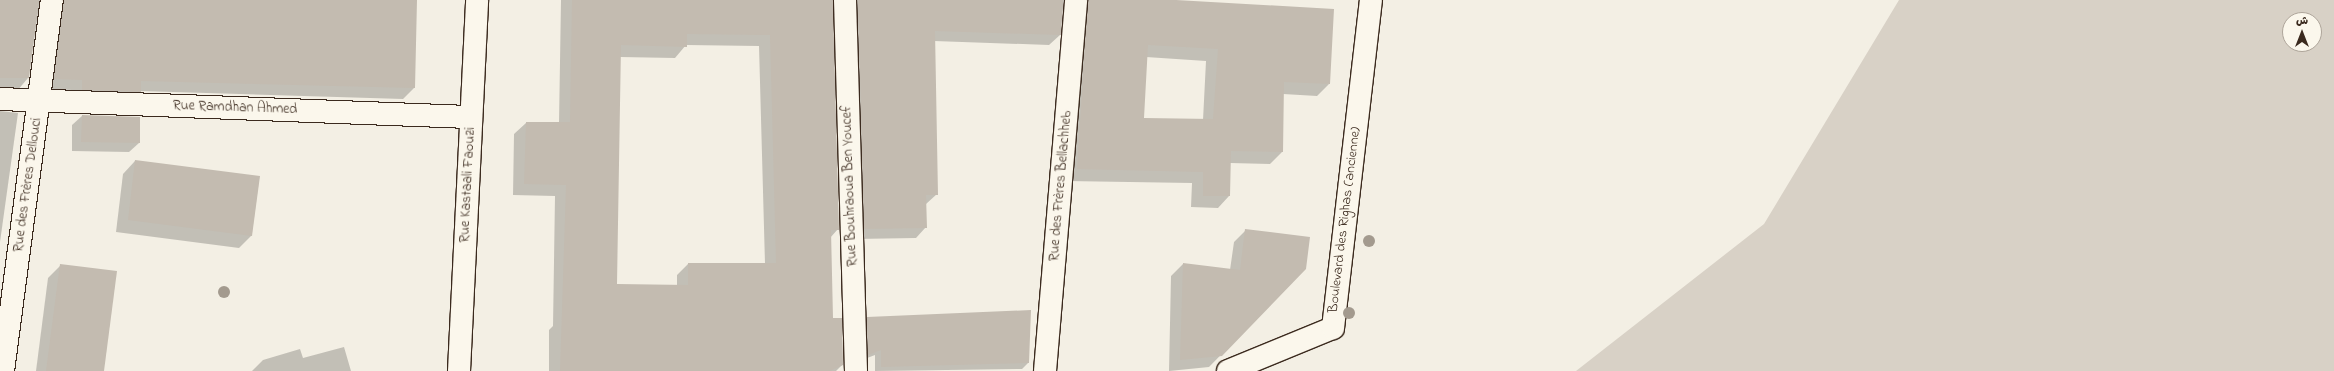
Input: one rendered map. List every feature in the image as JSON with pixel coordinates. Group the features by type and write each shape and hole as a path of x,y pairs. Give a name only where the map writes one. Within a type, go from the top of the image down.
{"street":[{"name":"Rue des Frères Dellouci","path":"3,371 52,0"},
{"name":"Rue Kastaali Faouzi","path":"459,371 476,0"},
{"name":"Rue Bouhraoua Ben Youcef","path":"845,0 856,371"},
{"name":"Rue des Frères Bellachheb","path":"1045,371 1076,0"},
{"name":"Boulevard des Righas (ancienne)","path":"1228,371 1333,328 1371,0"},
{"name":"Rue Ramdhan Ahmed","path":"0,100 471,117"}],"shaded area":[{"path":"1899,0 2334,0 2334,371 1576,371 1764,224"}],"building":[{"path":"0,0 39,0 29,78 0,78"},
{"path":"64,0 417,0 415,88 141,81 141,92 82,90 82,80 54,79"},
{"path":"572,0 833,0 839,230 831,230 833,318 842,318 843,365 830,371 560,371 566,185 524,184 526,122 570,122","holes":["687,34 770,35 776,263 688,263 688,285 617,284 621,45 687,47"]},
{"path":"858,0 1063,0 1061,35 935,31 938,195 926,195 927,228 864,229"},
{"path":"1088,0 1176,0 1334,9 1330,84 1284,82 1283,152 1231,151 1230,196 1203,196 1203,172 1077,169","holes":["1148,45 1218,49 1213,119 1144,118"]},
{"path":"82,115 140,117 140,143 81,142"},
{"path":"135,160 260,176 252,236 128,220"},
{"path":"1245,229 1310,237 1306,269 1222,356 1180,360 1183,263 1240,270"},
{"path":"60,264 117,271 104,371 46,371"},
{"path":"1031,310 1029,363 881,367 881,350 868,355 867,317"}]}
